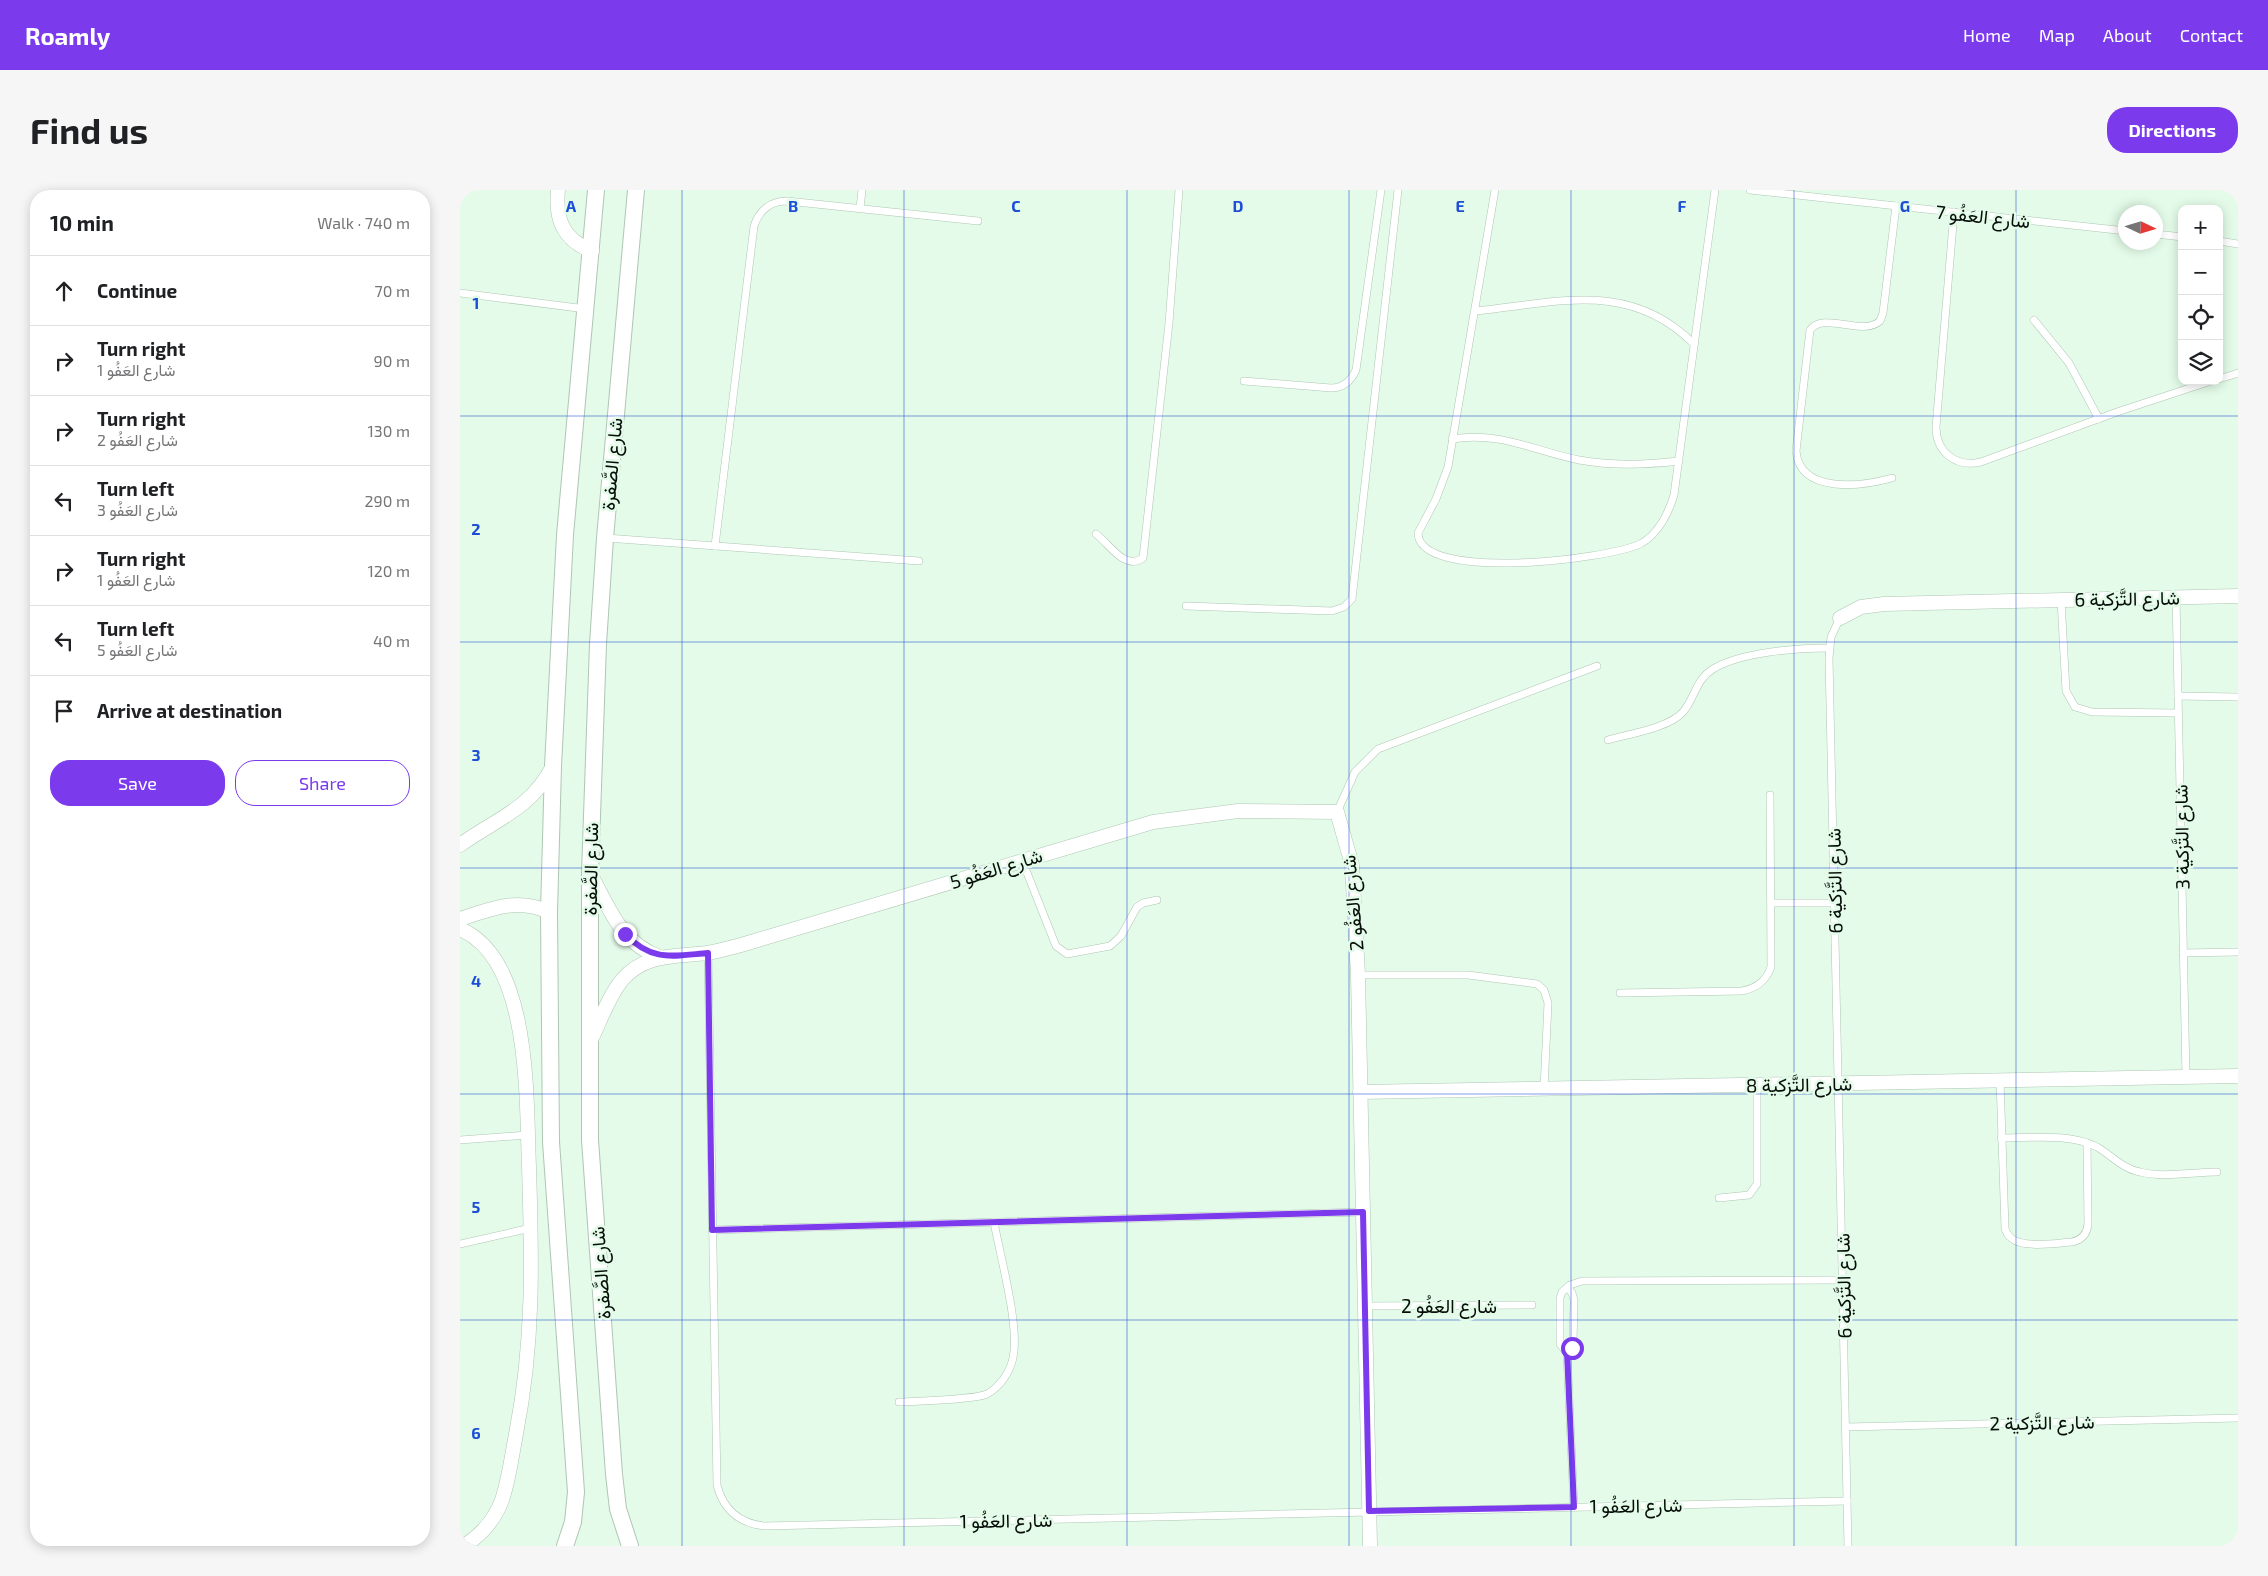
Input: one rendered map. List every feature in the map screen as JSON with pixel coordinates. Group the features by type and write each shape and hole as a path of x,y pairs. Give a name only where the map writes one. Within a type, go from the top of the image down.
{"street":[{"path":"558,190 556,207 563,230 580,247 592,251"},
{"name":"شارع الصَّفرة","path":"565,1546 573,1522 576,1492 551,1142 549,912 553,766 565,535 596,190"},
{"name":"شارع الصَّفرة","path":"630,1546 618,1509 614,1474 590,1140 589,1045 590,873 597,663 605,538 636,190"},
{"name":"شارع التَّزكية 6","path":"1840,618 1861,607 1872,605 2238,596"},
{"path":"460,845 526,803 541,787 553,766"},
{"name":"شارع العَفُو 5","path":"589,1045 621,981 639,965 660,956 708,953 764,939 1021,860 1128,829 1178,818 1238,811 1337,812"},
{"name":"شارع العَفُو 2","path":"1337,812 1352,865 1358,975 1370,1546"},
{"name":"شارع العَفُو 5","path":"590,873 625,934 640,948 660,956"},
{"path":"460,919 508,904 529,905 549,912"},
{"path":"460,928 475,936 492,954 513,1002 524,1056 532,1292 528,1356 522,1403 509,1468 498,1510 485,1528 464,1546"},
{"name":"شارع التَّزكية 8","path":"1360,1092 2238,1076"}],"lane":[{"path":"860,208 862,190"},
{"path":"1096,534 1106,541 1117,556 1132,562 1143,558 1169,322 1179,190"},
{"path":"1244,381 1331,388 1343,385 1352,378 1356,370 1381,190"},
{"path":"1186,606 1332,611 1344,607 1352,599 1398,190"},
{"path":"1495,190 1443,483 1419,528 1418,538 1423,547 1428,550 1441,556 1471,563 1559,560 1640,544 1659,527 1671,505 1679,461 1715,190"},
{"name":"شارع العَفُو 7","path":"1750,190 2118,230"},
{"path":"714,546 756,220 764,208 781,201 978,221"},
{"path":"1892,478 1860,484 1828,483 1805,471 1798,461 1796,450 1810,330 1821,323 1868,327 1880,321 1884,314 1896,206"},
{"path":"1954,212 1936,427 1940,447 1950,458 1958,462 1973,464 2199,385"},
{"path":"2163,235 2178,237"},
{"path":"2223,242 2238,244"},
{"path":"460,293 586,309"},
{"path":"1475,311 1569,301 1612,301 1626,303 1654,313 1676,327 1694,344"},
{"path":"2034,320 2069,363 2099,419"},
{"path":"2223,378 2238,373"},
{"path":"1452,438 1478,436 1503,438 1553,454 1605,463 1654,464 1679,461"},
{"path":"605,538 919,561"},
{"name":"شارع التَّزكية 3","path":"2176,598 2186,1077"},
{"path":"2061,600 2066,691 2075,707 2092,712 2178,713"},
{"name":"شارع التَّزكية 6","path":"1840,618 1829,648 1848,1546"},
{"path":"1608,740 1675,719 1687,707 1702,678 1715,668 1773,651 1829,648"},
{"path":"1337,812 1355,772 1378,748 1597,666"},
{"path":"2178,696 2238,697"},
{"path":"1620,993 1742,991 1756,987 1766,978 1771,967 1770,795"},
{"path":"1021,860 1056,946 1067,954 1110,946 1121,936 1137,907 1150,900 1157,900"},
{"path":"1771,903 1834,903"},
{"path":"2183,953 2238,952"},
{"name":"شارع العَفُو 1","path":"708,953 716,1485 725,1506 742,1520 764,1526 1847,1501"},
{"path":"1358,975 1468,975 1537,984 1544,990 1548,1002 1544,1089"},
{"path":"2000,1080 2005,1228 2011,1239 2020,1243 2072,1242 2078,1241 2086,1234 2088,1224 2087,1143"},
{"path":"1719,1198 1749,1195 1758,1184 1757,1085"},
{"path":"460,1140 527,1135"},
{"path":"2001,1138 2064,1138 2087,1143 2096,1146 2138,1172 2217,1172"},
{"path":"712,1230 1363,1212"},
{"path":"899,1402 986,1394 999,1384 1010,1368 1014,1344 1011,1311 994,1222"},
{"path":"460,1244 531,1228"},
{"path":"1567,1352 1560,1344 1560,1298 1562,1292 1574,1283 1582,1281 1842,1280"},
{"path":"1568,1288 1574,1300 1572,1344 1567,1352 1574,1507"},
{"name":"شارع العَفُو 2","path":"1365,1306 1532,1305"},
{"name":"شارع التَّزكية 2","path":"1846,1427 2238,1418"}],"route":[{"path":"625,934 640,948 660,956 708,953 712,1230 1363,1212 1369,1511 1574,1507 1567,1352 1572,1348"}]}
